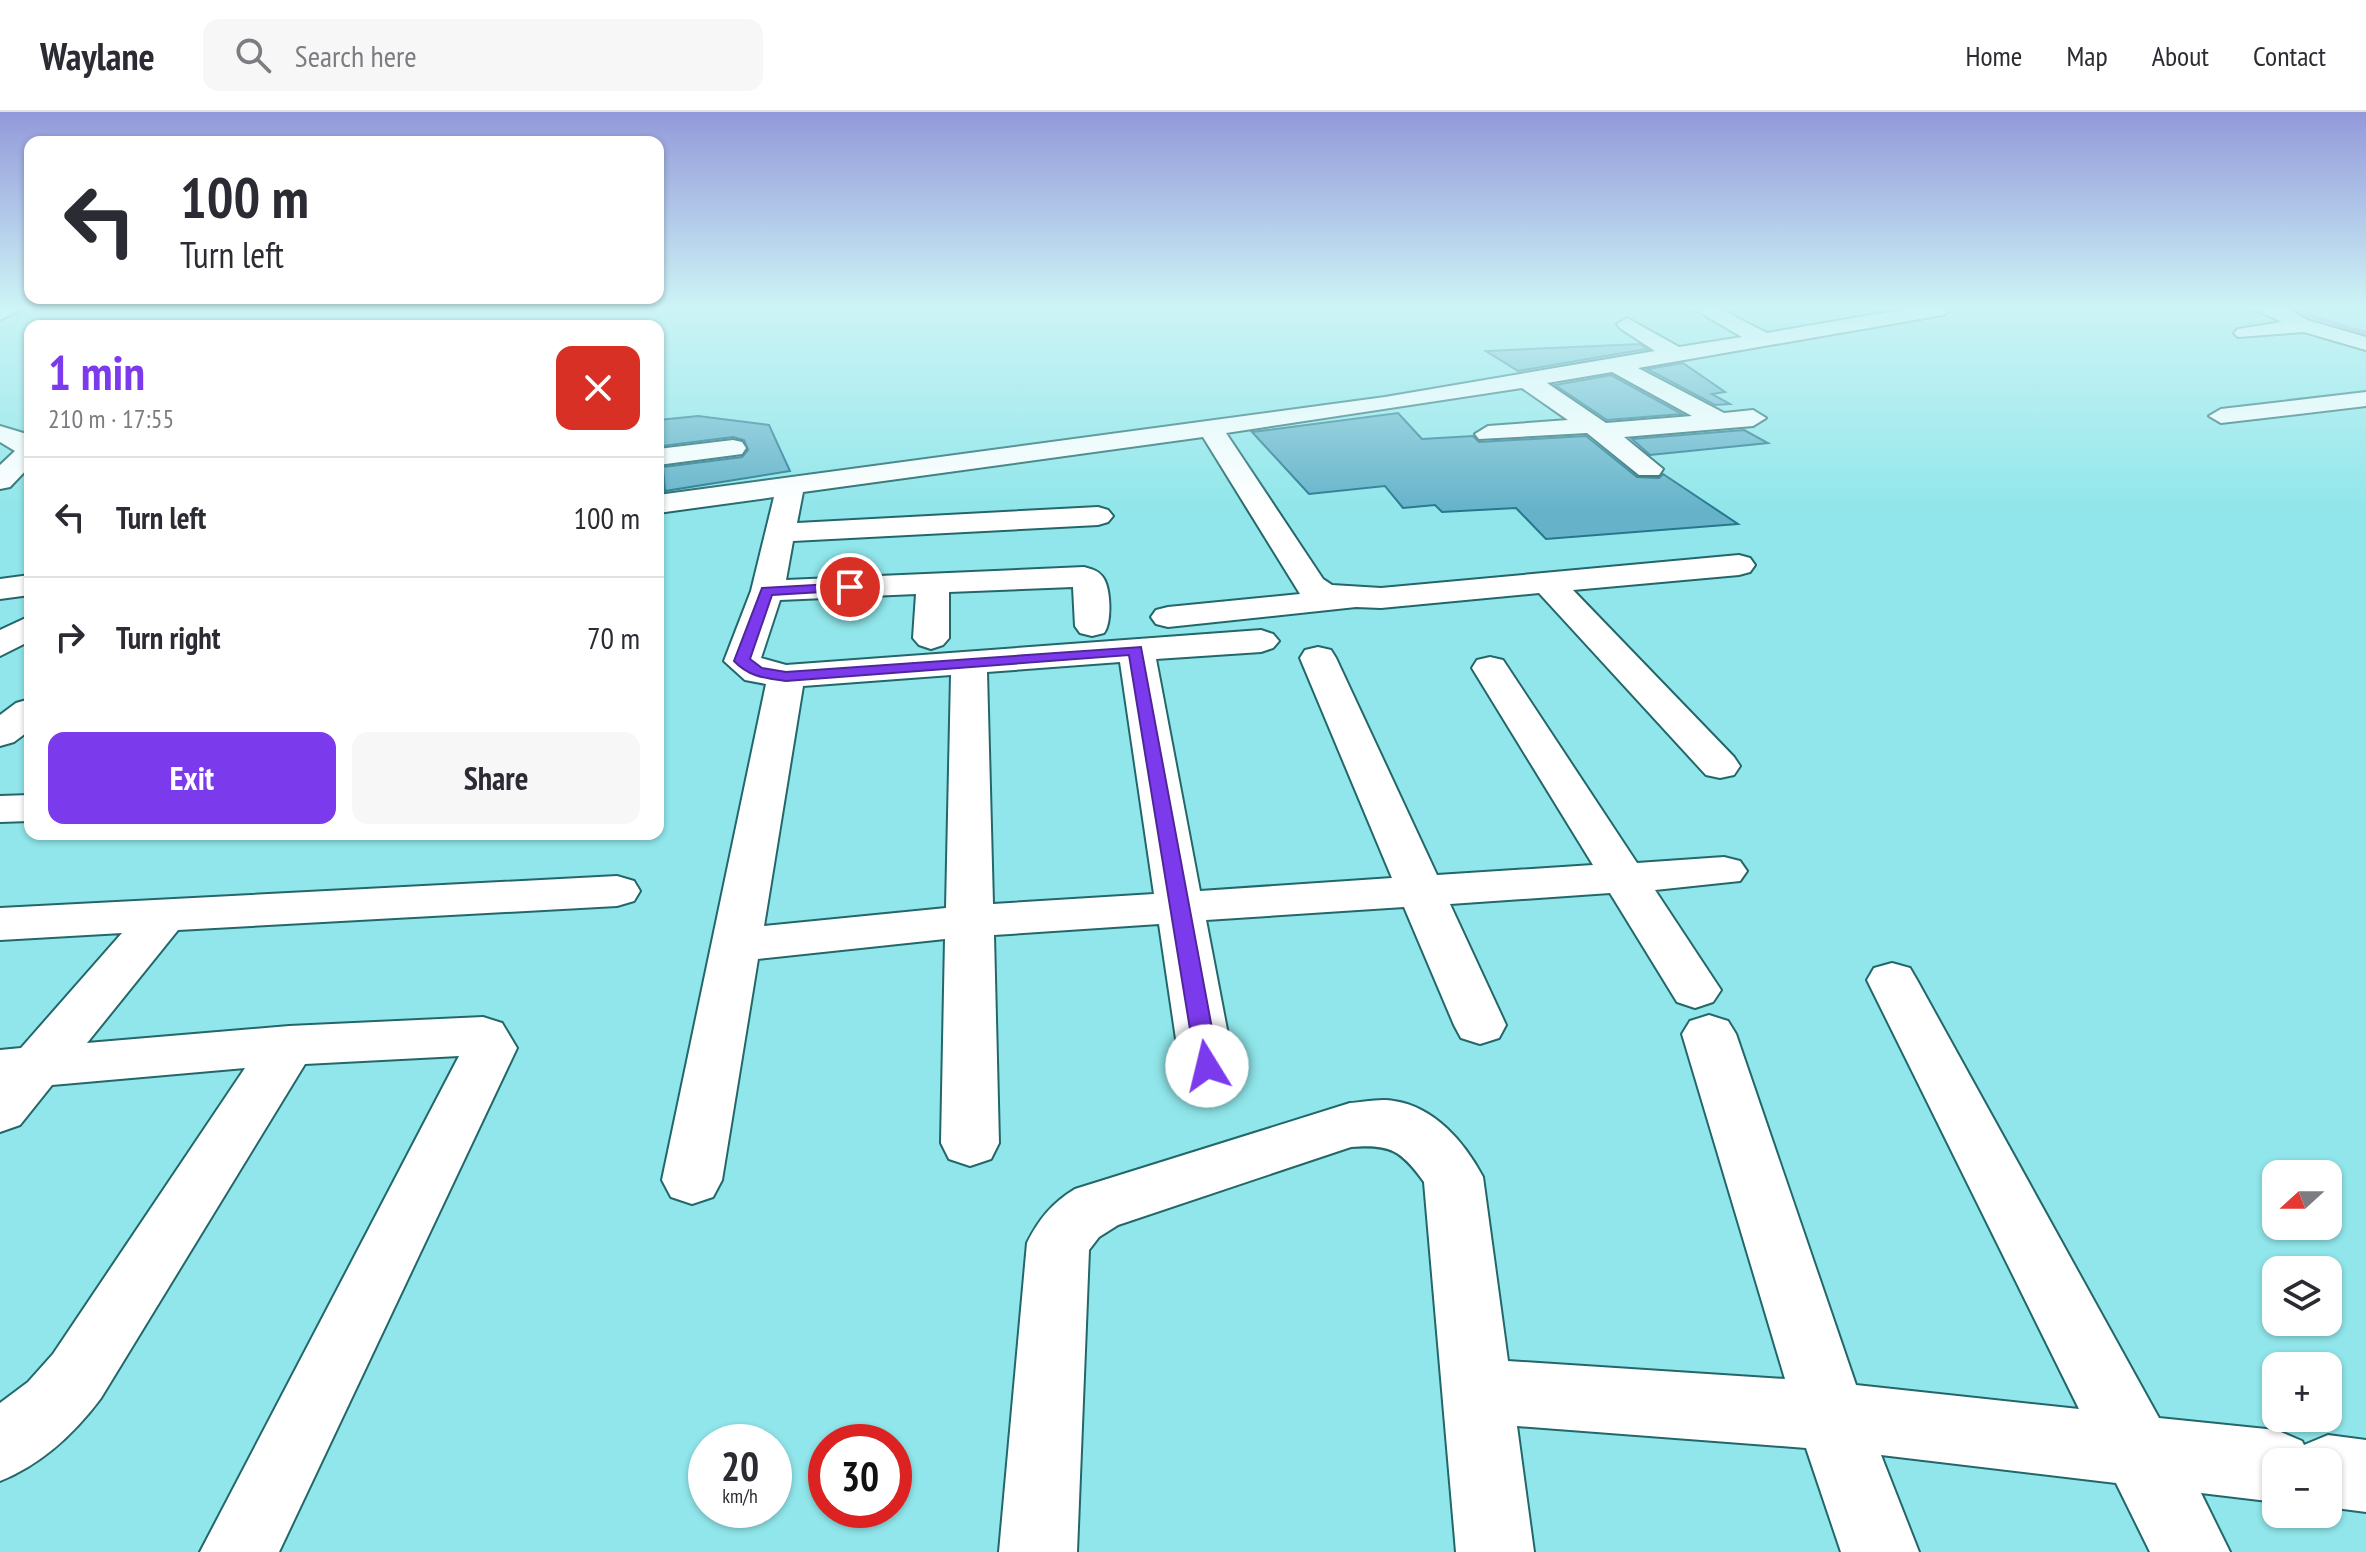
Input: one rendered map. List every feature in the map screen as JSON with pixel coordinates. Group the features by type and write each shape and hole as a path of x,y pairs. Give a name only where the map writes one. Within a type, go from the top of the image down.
{"street":[{"path":"664,503 1210,428 1549,376"},
{"path":"1637,376 1718,420"},
{"path":"1526,380 1597,428 1649,469"},
{"path":"2221,416 2297,407 2358,393"},
{"path":"2257,394 2352,425"},
{"path":"1488,434 1753,418"},
{"path":"1210,428 1311,586 1324,595 1348,599"},
{"path":"3,436 24,444"},
{"path":"664,456 733,448"},
{"path":"0,481 24,457"},
{"path":"790,487 767,591 742,661 758,672 786,676 950,650 1136,650 1261,641"},
{"path":"779,533 1098,516"},
{"path":"1168,617 1739,565"},
{"path":"767,591 1084,577 1089,581 1092,626"},
{"path":"933,583 950,650 970,921 970,1143"},
{"path":"1548,583 1720,766"},
{"path":"0,589 24,586"},
{"path":"0,645 24,630"},
{"path":"1136,650 1207,1066"},
{"path":"1318,658 1480,1025"},
{"path":"1490,668 1702,1012 1831,1416 1880,1552"},
{"path":"692,1180 786,676"},
{"path":"0,734 24,716"},
{"path":"0,809 24,808"},
{"path":"736,945 970,921 1724,871"},
{"path":"0,924 617,891"},
{"path":"12,1083 164,915"},
{"path":"1892,980 2191,1552"},
{"path":"12,1083 289,1045 483,1036 490,1048 239,1552"},
{"path":"0,1446 53,1405 77,1376 289,1045"},
{"path":"1038,1552 1058,1243 1077,1219 1097,1207 1350,1125 1393,1122 1430,1146 1453,1177 1495,1552"},
{"path":"1477,1391 1831,1416 2262,1464"},
{"path":"2342,1473 2366,1476"}],"building":[{"path":"1613,376 1682,414 1607,420 1555,385"},
{"path":"1661,376 1702,376 1725,392 1712,394 1730,404 1715,405"},
{"path":"1398,413 1422,439 1473,436 1479,442 1586,436 1637,477 1659,478 1663,474 1738,524 1546,539 1516,508 1442,512 1435,505 1403,508 1385,486 1309,494 1252,432"},
{"path":"698,416 769,425 790,471 665,491 664,467 742,457 748,450 744,440 733,437 664,446 664,419"},
{"path":"1744,430 1768,443 1650,455 1632,439"}],"route":[{"path":"850,587 767,591 742,661 758,672 786,676 1136,650 1207,1066"}]}
